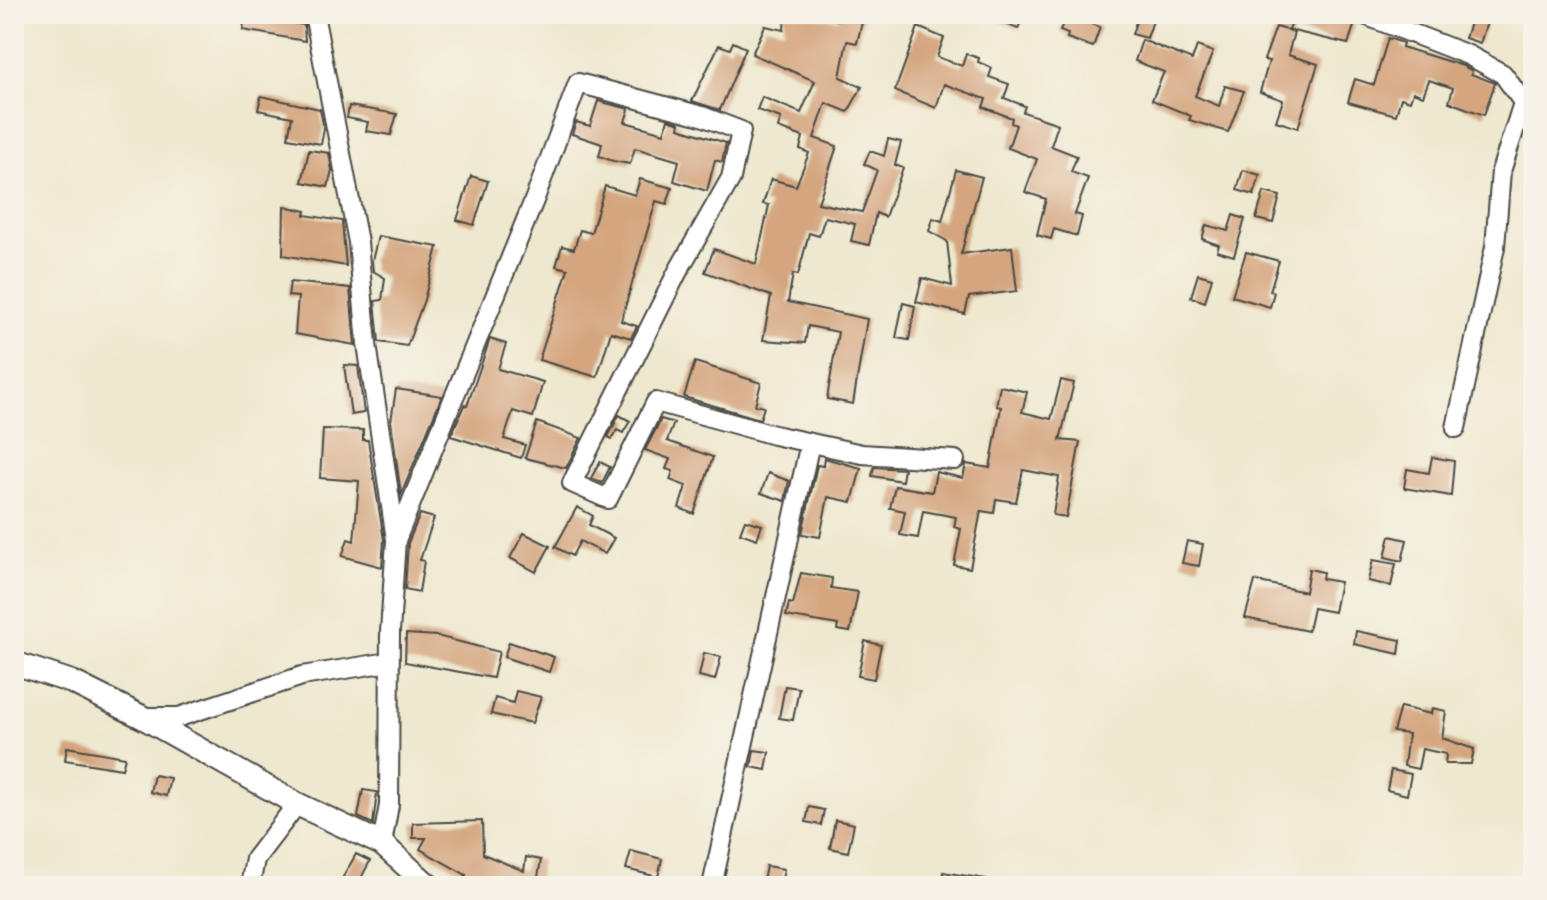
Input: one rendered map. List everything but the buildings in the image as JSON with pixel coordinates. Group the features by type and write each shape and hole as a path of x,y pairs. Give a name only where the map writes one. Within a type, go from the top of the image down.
{"street":[{"path":"314,14 358,242 367,344 396,540 389,662 389,805 382,844"},
{"path":"1362,14 1468,55 1503,74 1528,110 1501,171 1495,247 1456,428"},
{"path":"396,540 535,198 578,83 702,116 741,131 731,178 678,271 572,483 608,499 656,402 862,454 955,460"},
{"path":"712,886 810,443"},
{"path":"142,717 179,717 302,676 389,662"},
{"path":"14,663 72,682 142,717 297,804 382,844 429,886"},
{"path":"250,886 255,859 297,804"}]}
